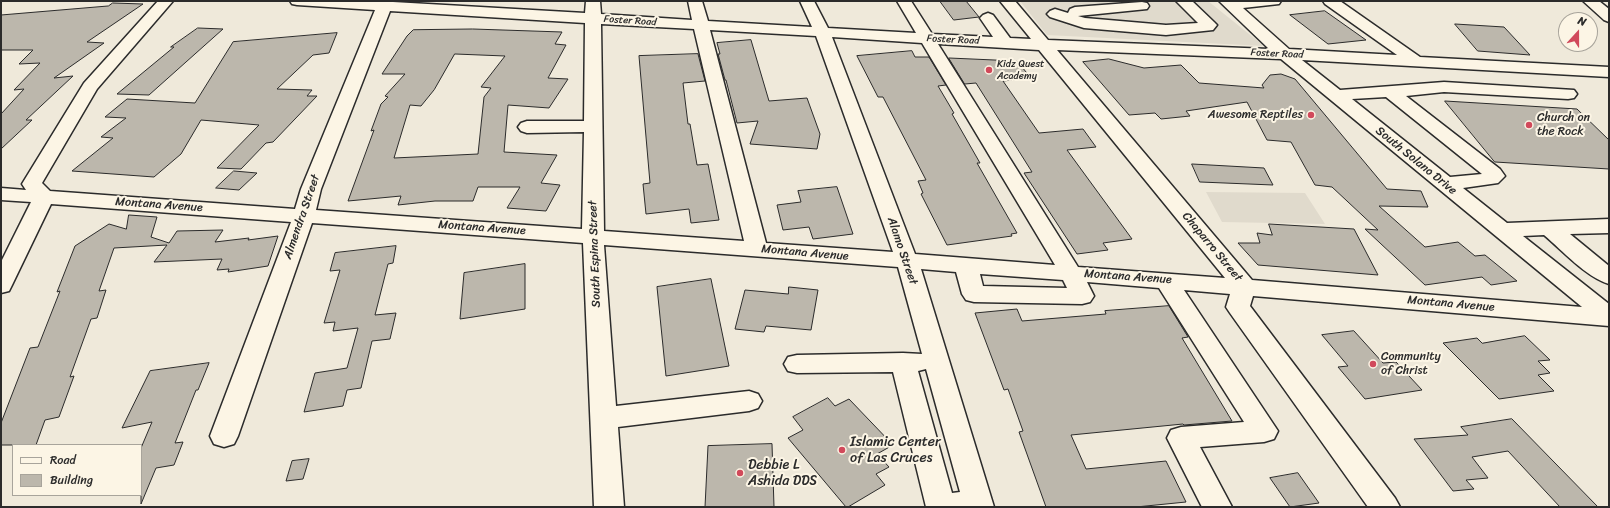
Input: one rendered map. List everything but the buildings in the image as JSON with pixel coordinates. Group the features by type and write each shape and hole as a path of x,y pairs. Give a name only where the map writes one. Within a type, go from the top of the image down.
{"street":[{"path":"1,285 44,197 32,184 90,87 166,1"},
{"name":"Foster Road","path":"297,1 594,10 700,25 823,33 1043,45 1285,54 1609,72"},
{"path":"695,1 757,249"},
{"name":"Alamo Street","path":"807,1 823,33 907,261 979,505"},
{"path":"904,1 1071,273"},
{"path":"1014,9 1055,14 1084,23 1166,30 1208,27 1209,25 1183,1"},
{"path":"1228,3 1274,1"},
{"path":"1330,1 1417,62"},
{"path":"1590,1 1609,16"},
{"path":"1055,14 1140,3 1184,51"},
{"name":"South Solano Drive","path":"1228,3 1285,54 1609,317"},
{"name":"Almendra Street","path":"224,436 304,215 311,189 385,4"},
{"name":"Chaparro Street","path":"1014,9 1244,286 1238,307 1385,507"},
{"name":"South Espina Street","path":"594,10 593,236 609,507"},
{"path":"988,18 1004,43"},
{"path":"1452,63 1472,88"},
{"path":"1335,95 1390,92 1428,87 1568,94"},
{"path":"1390,92 1495,176 1491,179 1445,184"},
{"path":"527,127 594,126"},
{"name":"Montana Avenue","path":"1,194 593,236 966,266 974,294 1082,296 1071,273 1609,317"},
{"path":"1501,230 1609,226"},
{"path":"1549,228 1608,276"},
{"path":"1566,282 1608,276"},
{"path":"1165,280 1264,431 1181,438 1217,507"},
{"path":"903,362 940,506 979,505"},
{"path":"796,364 937,362"},
{"path":"603,418 749,402"}],"shaded area":[{"path":"1020,1 1208,1 1264,46 1047,35"},
{"path":"1206,192 1305,193 1325,224 1222,222"}],"place":[{"name":"Kidz Quest Academy","path":"989,70"},
{"name":"Awesome Reptiles","path":"1311,115"},
{"name":"Church on the Rock","path":"1529,125"},
{"name":"Community of Christ","path":"1373,364"},
{"name":"Islamic Center of Las Cruces","path":"842,450"},
{"name":"Debbie L Ashida DDS","path":"740,473"}]}
